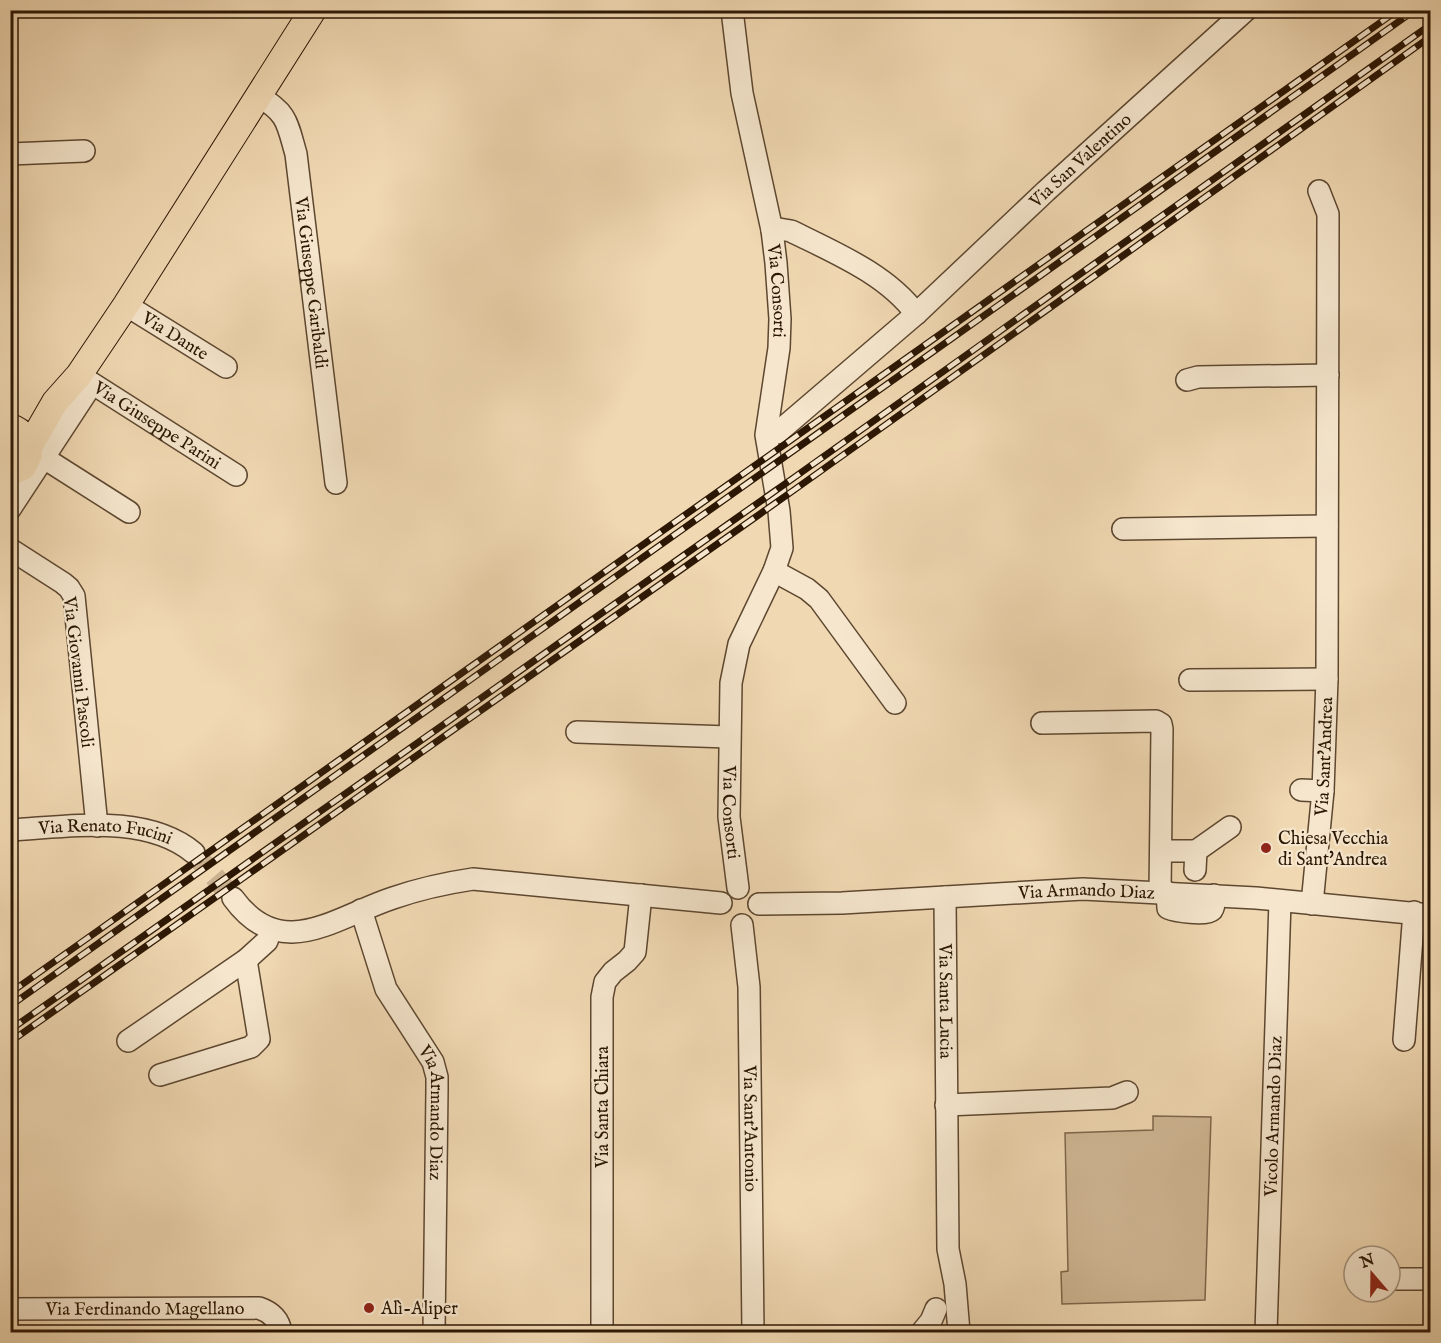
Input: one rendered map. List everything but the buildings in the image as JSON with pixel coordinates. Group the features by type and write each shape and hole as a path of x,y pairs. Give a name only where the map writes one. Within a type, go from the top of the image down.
{"main road":[{"path":"10,426 51,408 85,380 126,305 313,10"},
{"path":"11,474 22,467 34,453 51,408"},
{"path":"10,426 18,429 34,453"}],"street":[{"name":"Via Consorti","path":"732,10 742,93 772,230 776,263 779,329 776,374 766,435 779,512 782,548 774,571 748,623 735,660 731,683 729,817 738,888"},
{"name":"Via San Valentino","path":"777,433 916,314 1046,191 1246,10"},
{"name":"Via Giuseppe Garibaldi","path":"258,96 276,106 286,121 296,154 336,483"},
{"path":"10,154 84,151"},
{"name":"Via Sant'Andrea","path":"1312,904 1323,790 1327,678 1328,214 1319,191"},
{"path":"772,230 791,231 857,263 916,314"},
{"name":"Via Dante","path":"126,305 226,367"},
{"path":"1187,380 1198,377 1328,375"},
{"path":"10,509 34,453 85,380"},
{"name":"Via Giuseppe Parini","path":"85,380 236,475"},
{"path":"34,453 129,512"},
{"path":"1123,529 1327,526"},
{"name":"Via Giovanni Pascoli","path":"10,549 63,583 74,596 97,826"},
{"path":"774,571 819,599 895,703"},
{"name":"Via Sant'Andrea","path":"1190,680 1327,678"},
{"path":"1042,723 1156,721 1161,724 1163,892"},
{"path":"577,732 729,737"},
{"path":"1301,790 1323,790"},
{"name":"Via Renato Fucini","path":"10,830 97,826 135,827 155,832 183,844 194,853"},
{"path":"1168,851 1196,861 1230,827"},
{"path":"233,898 243,911 271,929 282,933 302,932 392,898 440,884 473,879 721,903"},
{"path":"738,888 752,893 759,904 756,915 750,922 742,925 725,920 721,912 724,896 730,890 738,888"},
{"name":"Via Armando Diaz","path":"759,904 842,903 1059,889 1214,895 1422,914 1404,1040"},
{"name":"Via Santa Chiara","path":"602,1332 602,997 606,982 613,972 634,952 641,895"},
{"name":"Via Santa Lucia","path":"945,897 948,1249 955,1284 959,1332"},
{"name":"Vicolo Armando Diaz","path":"1266,1332 1280,901"},
{"name":"Via Armando Diaz","path":"361,910 386,989 435,1068 437,1089 435,1332"},
{"name":"Via Sant'Antonio","path":"742,925 749,987 753,1332"},
{"path":"128,1041 246,960 267,941 271,929"},
{"path":"160,1075 251,1047 259,1039 246,960"},
{"path":"946,1105 1112,1098 1127,1092"},
{"path":"1402,1279 1431,1279"},
{"name":"Via Ferdinando Magellano","path":"10,1309 247,1308 265,1310 278,1325"},
{"path":"922,1332 932,1322 936,1309"}],"shaded area":[{"path":"1153,1116 1211,1117 1205,1300 1062,1304 1061,1272 1068,1271 1065,1133 1153,1130"}],"tunnel":[{"path":"194,853 233,898"}],"railway":[{"path":"10,993 1398,10"},
{"path":"10,1006 1415,10"},
{"path":"10,1030 792,479 1430,25"},
{"path":"10,1042 794,490 1430,37"}],"place":[{"name":"Chiesa Vecchia di Sant'Andrea","path":"1266,848"},
{"name":"Alì-Aliper","path":"369,1308"}]}
